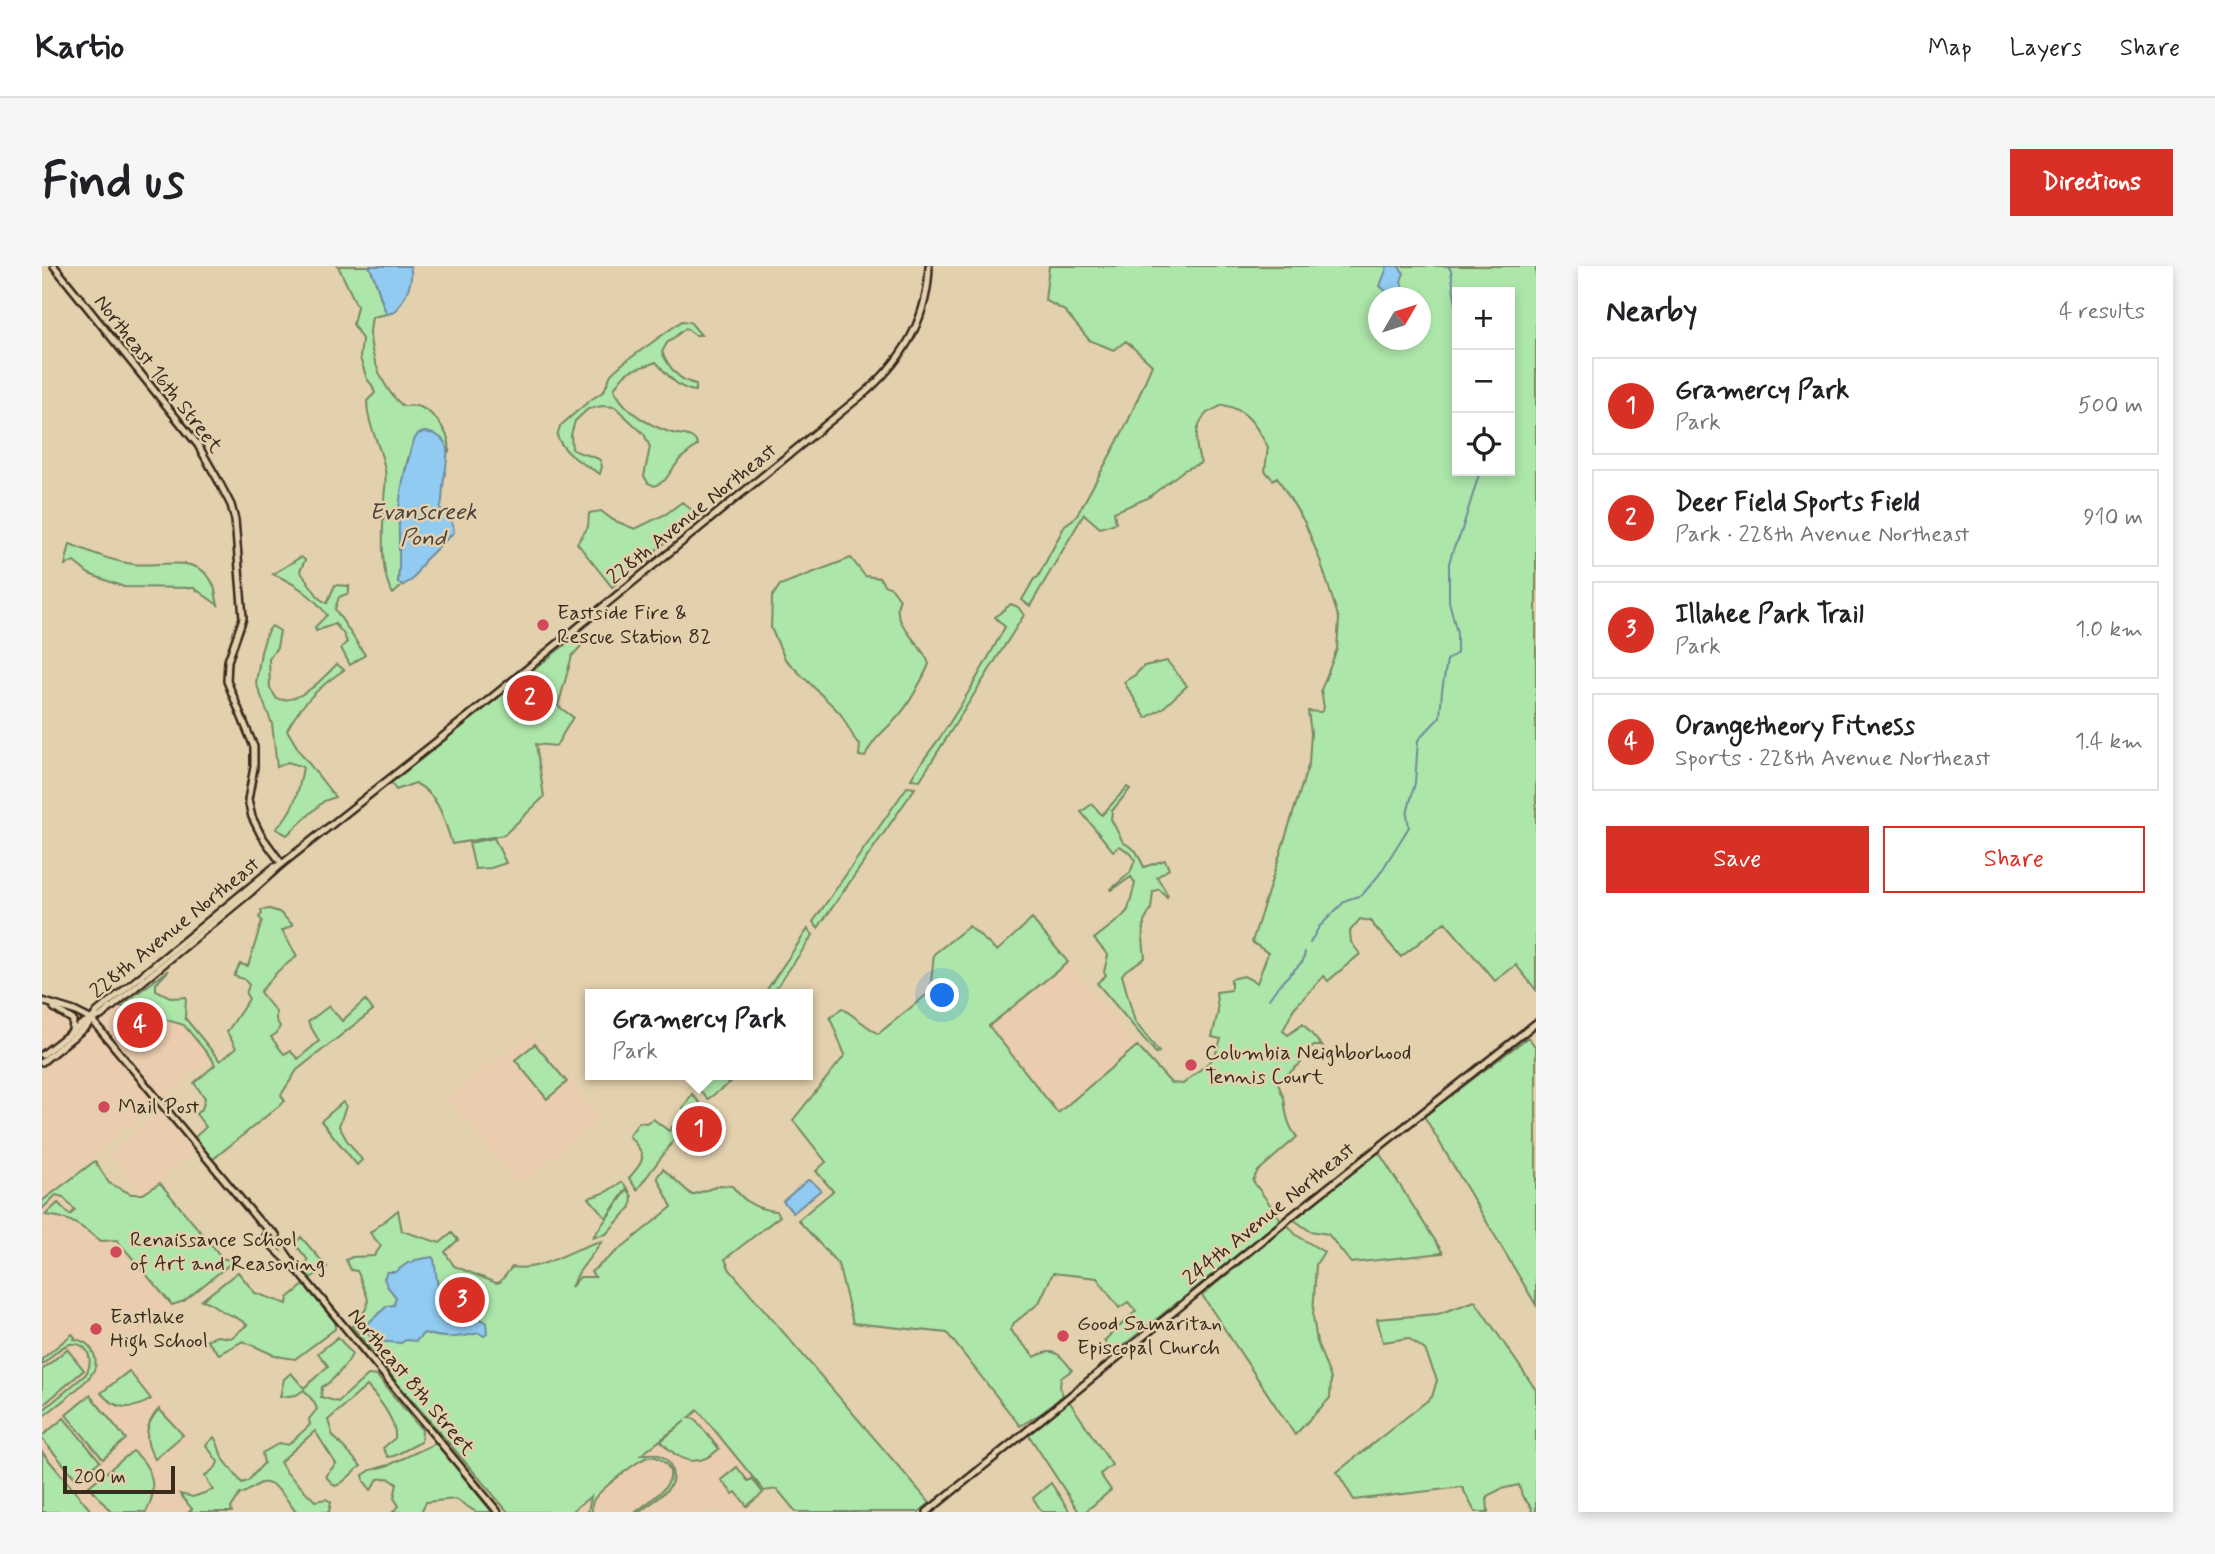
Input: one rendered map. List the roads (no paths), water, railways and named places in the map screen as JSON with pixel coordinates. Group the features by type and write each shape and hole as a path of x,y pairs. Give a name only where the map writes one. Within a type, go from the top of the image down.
{"street":[{"name":"Northeast 16th Street","path":"54,266 204,453 230,505 237,535 243,618 228,661 227,681 254,747 254,766 248,800 255,824 282,864"},
{"name":"228th Avenue Northeast","path":"42,1055 83,1023 101,1016 282,864 480,707 867,391 889,370 913,334 927,289 929,266"},
{"name":"228th Avenue Northeast","path":"42,1062 92,1020 97,1012 274,867 282,864"},
{"path":"238,896 250,888 255,889"},
{"path":"170,960 171,953 186,939"},
{"path":"42,1001 92,1020 268,1233 276,1234 273,1242 266,1240 268,1233"},
{"path":"42,1001 72,1018 72,1032"},
{"name":"244th Avenue Northeast","path":"927,1512 1316,1196 1536,1023"},
{"name":"Northeast 8th Street","path":"273,1242 498,1512"}],"water":[{"path":"369,266 410,266 410,284 395,312 387,314"},
{"path":"1384,266 1398,266 1404,273 1401,281 1403,287 1380,286 1387,268"},
{"name":"Evanscreek Pond","path":"424,432 442,439 446,445 447,460 440,509 450,519 454,532 425,560 412,580 403,585 398,583 401,492 414,440 418,434"},
{"path":"808,1180 821,1190 793,1213 783,1201"},
{"path":"432,1257 439,1294 445,1303 486,1322 487,1334 451,1337 424,1333 416,1341 375,1341 364,1330 365,1326 387,1306 394,1305 396,1297 384,1278 387,1272 395,1272 415,1260"}],"waterway":[{"path":"1448,266 1453,287"},
{"path":"1310,943 1319,927 1346,900 1362,895 1379,875 1409,827 1407,814 1415,783 1418,740 1440,717 1447,660 1457,653 1457,633 1449,601 1449,563 1478,476"},
{"path":"1269,999 1303,961 1305,952"}],"place":[{"name":"Eastside Fire & Rescue Station 82","path":"543,625"},
{"name":"Deer Field Sports Field","path":"530,698"},
{"name":"Orangetheory Fitness","path":"140,1025"},
{"name":"Columbia Neighborhood Tennis Court","path":"1191,1065"},
{"name":"Mail Post","path":"104,1107"},
{"name":"Gramercy Park","path":"699,1129"},
{"name":"Renaissance School of Art and Reasoning","path":"116,1252"},
{"name":"Illahee Park Trail","path":"462,1300"},
{"name":"Eastlake High School","path":"96,1329"},
{"name":"Good Samaritan Episcopal Church","path":"1063,1336"}]}
